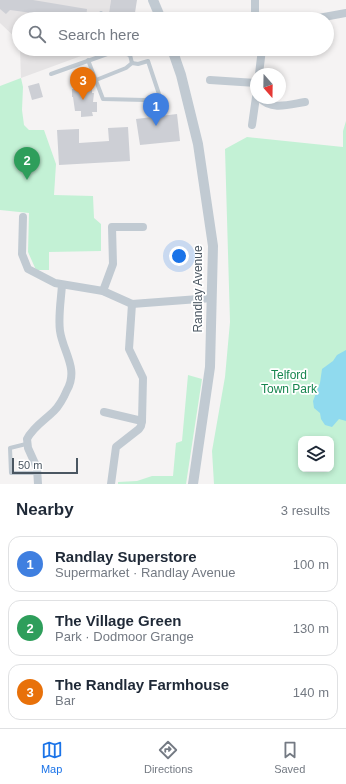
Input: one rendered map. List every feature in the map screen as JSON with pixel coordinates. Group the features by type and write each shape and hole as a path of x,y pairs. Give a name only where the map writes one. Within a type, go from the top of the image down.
{"street":[{"path":"153,0 158,12"},
{"path":"255,0 255,12"},
{"path":"334,15 346,13"},
{"name":"Randlay Avenue","path":"174,56 181,75 198,144 213,246 210,366 195,484"},
{"path":"260,68 261,56"},
{"path":"210,80 250,83"},
{"path":"270,104 284,106 305,102"},
{"path":"252,125 255,104"},
{"path":"23,217 22,254 28,269 62,286 92,288 104,291 132,304 212,298"},
{"path":"104,291 113,264 112,227 143,227"},
{"path":"38,484 36,464 26,444 27,439 29,435 55,410 69,388 71,381 72,370 60,332 62,286"},
{"path":"111,484 116,447 139,429 142,421 143,378 129,349 132,304"},
{"path":"104,412 142,421"}],"lane":[{"path":"51,74 101,56"},
{"path":"130,56 132,63"},
{"path":"88,60 103,99 145,100 159,94 148,61 138,64 132,63 126,68 96,80"},
{"path":"67,69 69,75"},
{"path":"26,444 10,448 11,473 38,473"}],"shaded area":[{"path":"0,0 111,0 109,12 12,12 12,34 0,23"},
{"path":"20,56 81,56 21,78"}],"green space":[{"path":"21,78 23,87 22,110 24,125 29,130 44,130 56,164 54,195 93,196 94,218 101,224 101,251 49,252 49,270 36,270 28,252 29,213 0,210 0,86"},
{"name":"Telford Town Park","path":"346,121 346,484 214,484 212,451 225,377 230,322 225,149 247,137 343,147 343,131"},
{"path":"188,375 202,379 186,484 118,484 118,482 137,481 152,476 173,476 176,443 182,441"}],"water":[{"path":"346,350 346,421 339,419 332,427 325,425 321,419 320,413 314,408 313,401 320,383 322,369 333,361 337,355"}],"building":[{"path":"0,0 33,0 87,9 87,12 24,12 10,10 6,14 0,9"},
{"path":"111,0 137,0 135,12 109,12"},
{"path":"39,83 43,97 32,100 28,86"},
{"path":"75,83 89,83 92,93 94,93 93,102 97,102 97,112 92,112 93,116 81,117 81,111 75,111 72,89 75,89"},
{"path":"177,114 180,141 140,145 136,119"},
{"path":"128,127 130,161 59,165 57,130 79,129 79,143 109,141 108,128"}],"place":[{"name":"The Randlay Farmhouse","path":"83,100"},
{"name":"Randlay Superstore","path":"156,126"},
{"name":"The Village Green","path":"27,180"}]}
